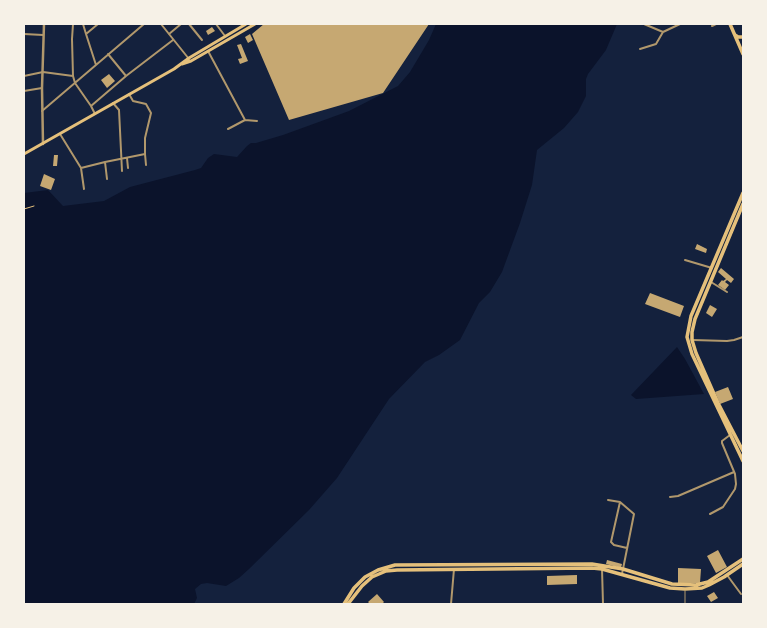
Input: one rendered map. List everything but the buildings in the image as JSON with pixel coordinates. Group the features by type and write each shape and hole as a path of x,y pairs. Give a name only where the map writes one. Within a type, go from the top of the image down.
{"highway":[{"path":"730,24 742,51"},
{"path":"735,35 743,38"},
{"path":"743,193 742,201 695,319 692,332 692,340 696,353 718,403 743,451"},
{"path":"742,201 691,316 687,337 692,354 743,461"},
{"path":"348,604 357,591 367,581 386,571 409,569 454,569 589,564 623,570 672,584 696,585 713,579 743,560"},
{"path":"344,604 354,588 365,577 385,567 407,565 602,569 670,588 685,590 702,588 743,565"}],"main road":[{"path":"182,64 191,62 256,24"},
{"path":"24,154 182,64 189,58 243,25"}],"street":[{"path":"43,144 42,88 44,24"},
{"path":"73,24 73,76 75,83 95,114"},
{"path":"83,24 96,65"},
{"path":"86,34 98,24"},
{"path":"42,111 144,24"},
{"path":"162,24 191,62"},
{"path":"169,34 181,24"},
{"path":"189,24 202,40"},
{"path":"216,24 225,36"},
{"path":"644,24 663,32"},
{"path":"640,49 656,44 663,32 680,24"},
{"path":"712,26 716,24"},
{"path":"24,34 43,35"},
{"path":"90,106 173,40"},
{"path":"208,51 245,120"},
{"path":"108,54 126,76"},
{"path":"24,76 43,72 73,76"},
{"path":"24,91 42,88"},
{"path":"129,94 133,102 146,104 151,113 146,138 146,165"},
{"path":"113,103 118,110 120,159 122,171"},
{"path":"228,129 245,120 257,121"},
{"path":"60,134 81,168 84,189"},
{"path":"81,168 145,154"},
{"path":"127,158 128,168"},
{"path":"105,162 108,179"},
{"path":"685,260 712,268"},
{"path":"710,282 727,292"},
{"path":"692,340 727,341 743,337"},
{"path":"710,514 723,507 735,489 736,479 722,443 722,441 730,435"},
{"path":"670,497 678,496 734,472"},
{"path":"608,500 620,502 632,512 634,516 621,575"},
{"path":"620,502 611,542 614,545 628,548"},
{"path":"451,604 454,569"},
{"path":"602,569 603,604"},
{"path":"727,575 741,594"}],"lane":[{"path":"685,590 685,604"}],"path":[{"path":"24,209 34,206"}],"water":[{"path":"436,24 617,24 606,50 588,74 586,79 586,96 578,112 564,128 537,150 532,185 502,272 490,292 479,303 460,340 439,355 425,362 389,399 337,478 309,510 249,569 239,578 226,586 207,583 201,584 195,589 197,598 194,604 24,604 24,193 48,190 63,206 104,201 130,187 201,168 208,158 214,154 237,157 251,143 256,143 283,135 349,111 398,86 410,72 429,40"},
{"path":"677,347 704,394 636,399 631,395"}]}
